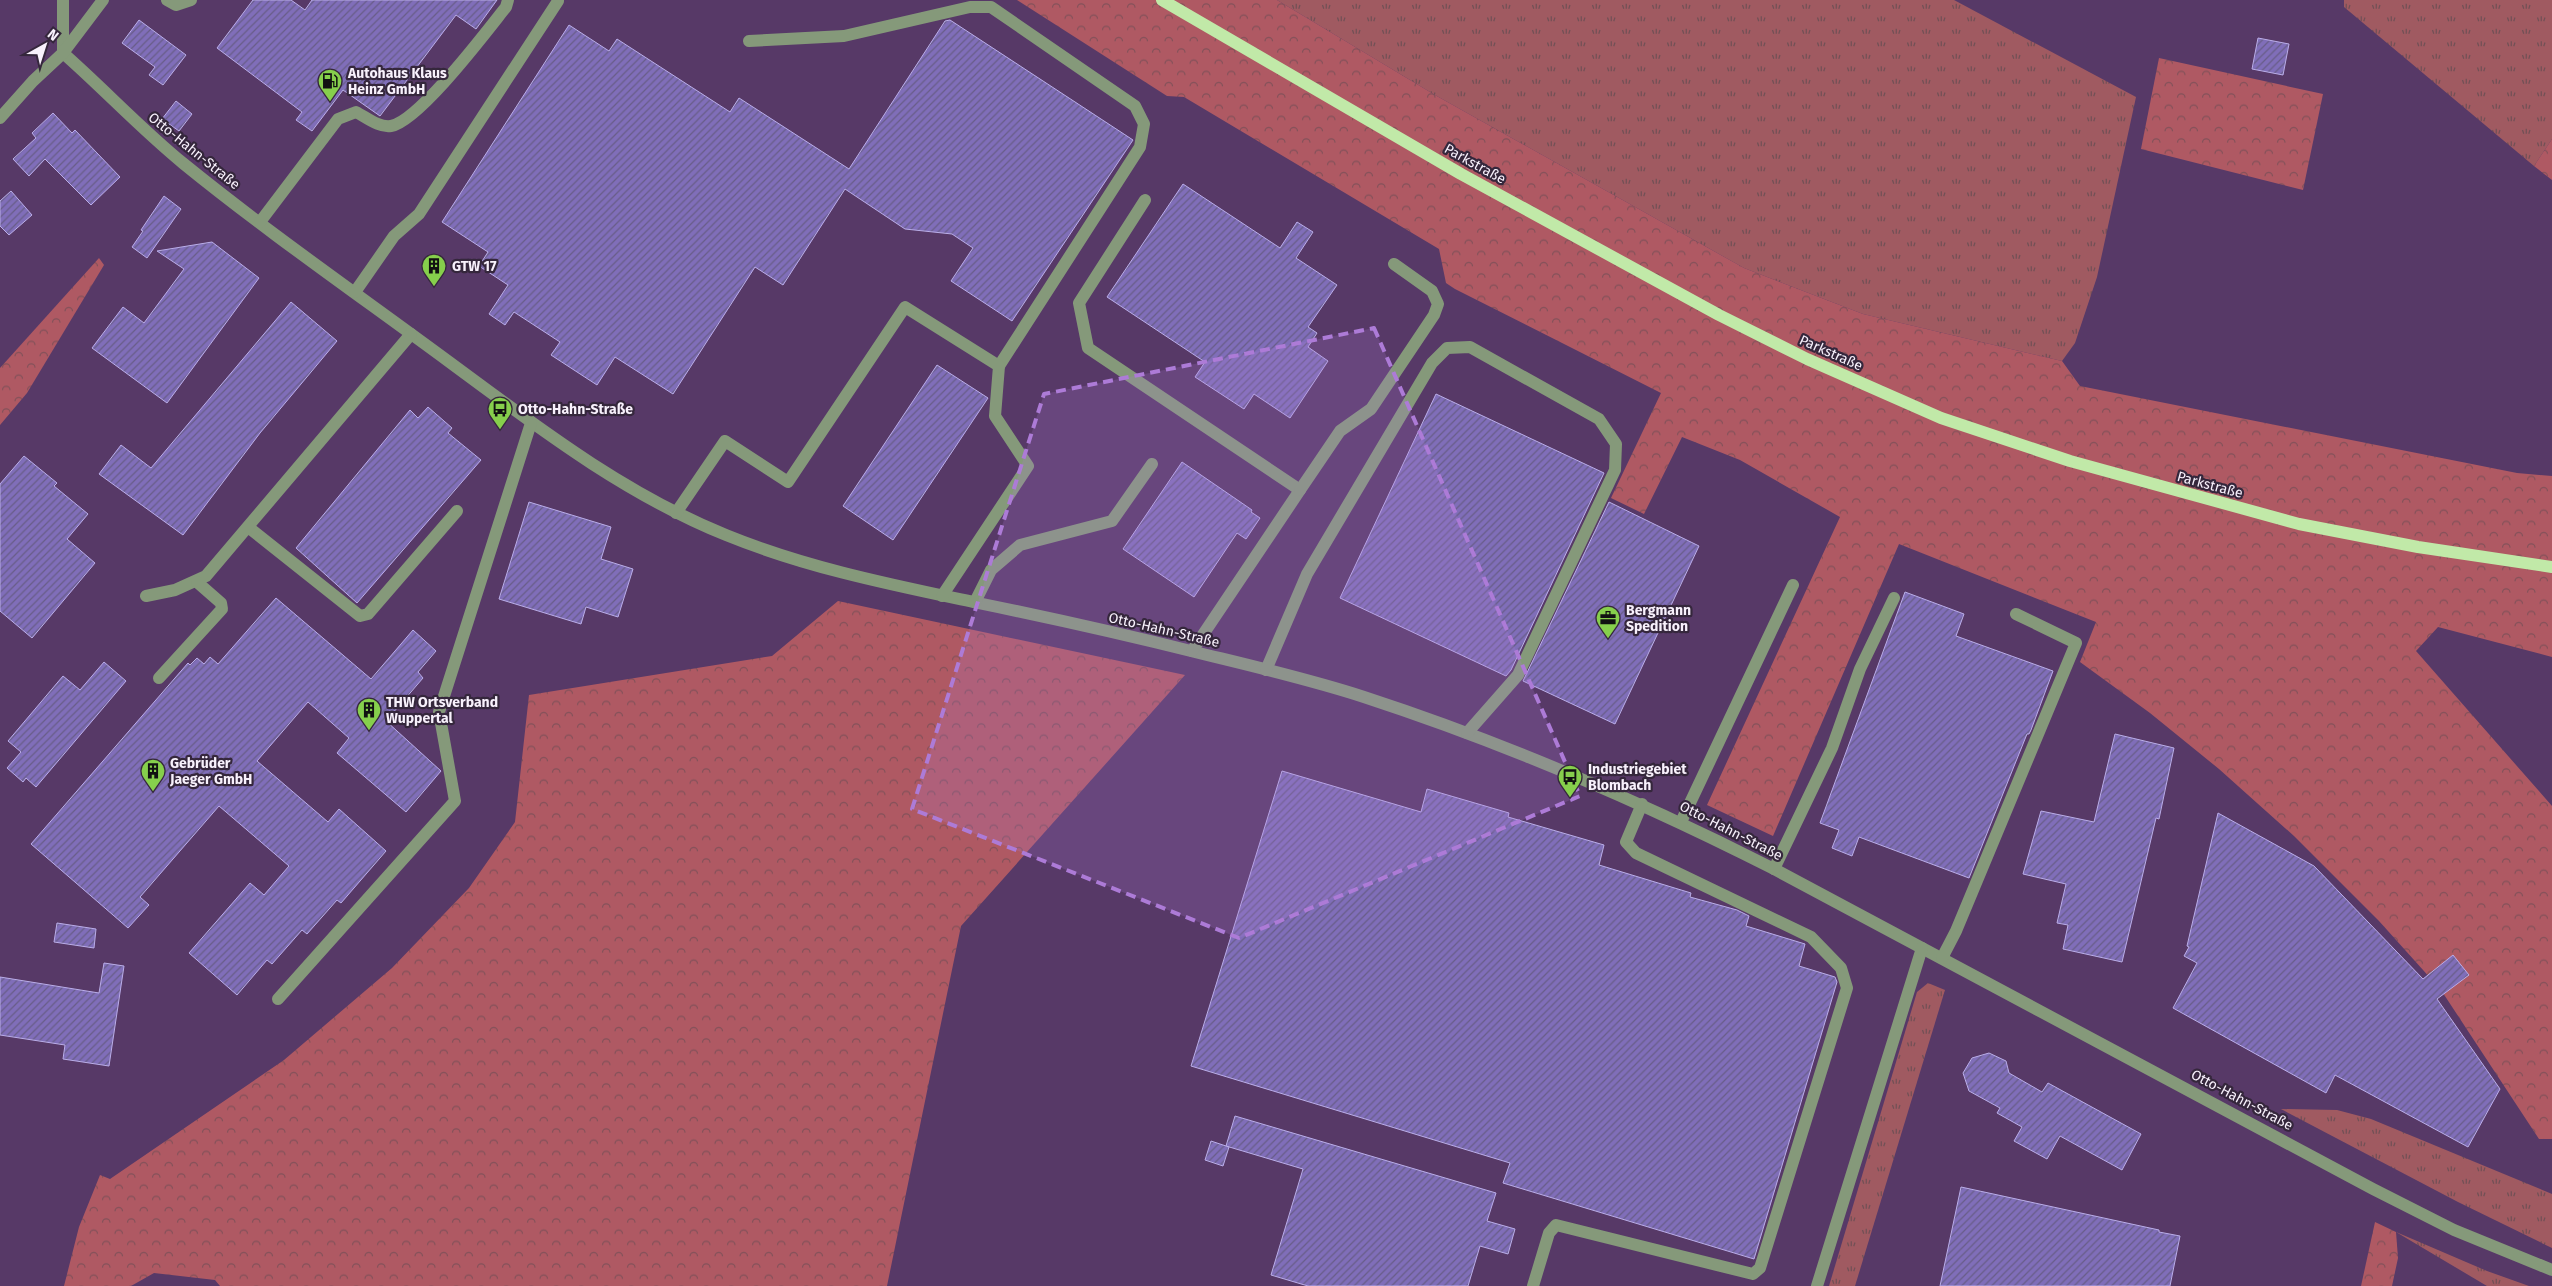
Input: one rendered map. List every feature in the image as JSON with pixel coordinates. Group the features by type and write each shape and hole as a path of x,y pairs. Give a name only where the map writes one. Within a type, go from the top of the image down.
{"main road":[{"name":"Parkstraße","path":"1162,0 1461,174 1719,315 1808,359 1941,418 2070,461 2299,524 2418,547 2552,567"}],"street":[{"path":"62,53 63,0"},
{"path":"0,118 33,81 62,53 103,0"},
{"path":"167,0 176,5 191,0"},
{"path":"260,222 338,119 356,112 377,124 390,126 404,120 455,70 506,7 508,0"},
{"path":"355,292 394,236 419,214 558,1"},
{"path":"749,41 844,36 970,7 991,7 1136,106 1144,124 1140,147 999,366 995,416 1028,466 942,596"},
{"name":"Otto-Hahn-Straße","path":"62,53 117,106 176,157 260,222 531,423 635,492 724,535 835,571 1192,651 1361,696 1467,733 1642,804 1774,869 2373,1189 2454,1230 2552,1270"},
{"path":"1145,200 1079,302 1088,348 1300,490"},
{"path":"1192,651 1340,431 1371,409 1434,315 1438,304 1432,291 1394,264"},
{"path":"676,512 725,441 788,482 905,307 999,366"},
{"path":"146,596 197,582 206,576 411,334"},
{"path":"1266,670 1306,574 1432,363 1447,348 1470,347 1599,418 1616,444 1615,470 1518,675 1467,733"},
{"path":"278,999 455,801 440,712 531,423"},
{"path":"976,602 991,570 1020,546 1112,521 1152,464"},
{"path":"248,527 360,616 368,614 457,512"},
{"path":"159,678 222,609 221,603 197,582"},
{"path":"1681,822 1793,585"},
{"path":"1774,869 1832,748 1860,669 1894,598"},
{"path":"1942,958 1956,931 2076,643 2016,614"},
{"path":"1533,1286 1550,1233 1556,1225 1753,1274 1760,1268 1846,988 1840,968 1811,937 1636,853 1626,842 1642,804"},
{"path":"1817,1286 1922,948"}],"highlighted area":[{"path":"1374,328 1580,796 1239,938 912,809 1044,394"}],"green space":[{"path":"1017,0 1277,0 1435,95 1744,268 1863,314 2062,361 2080,386 2517,473 2552,476 2552,657 2438,627 2416,651 2552,806 2552,1139 2539,1139 2441,990 2379,921 2294,836 2219,769 2150,713 2080,662 2096,622 1899,544 1773,836 1707,805 1840,517 1740,460 1682,437 1644,514 1611,498 1661,393 1455,289 1446,283 1439,249 1184,97 1167,96"},
{"path":"1277,0 1954,0 2136,97 2097,277 2075,343 2062,361 1863,314 1744,268 1435,95"},
{"path":"2344,0 2552,0 2552,139 2534,166 2344,7"},
{"path":"2159,58 2323,94 2303,190 2141,149"},
{"path":"2552,139 2552,180 2534,166"},
{"path":"99,258 104,265 27,393 0,425 0,368"},
{"path":"838,601 1185,675 961,926 887,1286 220,1286 215,1280 154,1273 131,1286 64,1286 79,1227 100,1175 110,1179 284,1060 392,968 469,888 515,822 529,695 772,656"},
{"path":"1928,983 1945,990 1855,1286 1829,1286 1917,992"},
{"path":"2281,1109 2337,1110 2371,1119 2552,1194 2552,1248 2458,1202"},
{"path":"2375,1222 2396,1232 2398,1258 2392,1286 2361,1286"},
{"path":"2396,1232 2487,1271 2529,1286 2487,1286"}],"building":[{"path":"253,0 291,0 305,10 312,0 497,0 476,29 456,15 380,116 343,90 312,131 296,120 302,112 217,48"},
{"path":"139,20 186,55 163,85 149,75 155,67 122,43"},
{"path":"950,20 1133,140 1012,321 951,281 973,248 952,234 905,229 845,189 783,285 755,267 673,394 615,357 597,385 551,355 560,342 514,312 505,325 489,314 508,285 479,266 488,252 442,222 569,25 609,51 617,39 730,112 739,98 849,169 945,21"},
{"path":"2258,38 2289,44 2283,75 2252,69"},
{"path":"176,101 192,114 179,131 162,119"},
{"path":"53,113 72,133 75,130 120,177 91,205 45,159 29,176 13,159 36,138 32,133"},
{"path":"1183,184 1280,248 1297,222 1313,232 1296,258 1337,285 1308,327 1317,333 1308,347 1328,361 1290,418 1254,394 1244,409 1195,377 1205,362 1107,297"},
{"path":"11,191 32,215 9,235 0,226 0,201"},
{"path":"164,196 181,209 147,258 132,247"},
{"path":"212,242 259,278 167,403 92,348 123,307 144,323 184,269 157,251"},
{"path":"291,302 337,341 260,433 183,535 99,474 121,445 151,468"},
{"path":"937,365 988,398 893,540 843,506"},
{"path":"1436,394 1604,473 1511,670 1506,676 1340,598"},
{"path":"428,407 452,428 448,433 481,460 357,603 296,548 410,410 418,418"},
{"path":"24,456 57,483 54,486 88,514 67,539 95,563 32,638 0,611 0,484"},
{"path":"1182,462 1252,510 1251,512 1260,518 1246,539 1237,533 1194,597 1123,549"},
{"path":"529,502 611,527 601,559 633,569 618,617 586,607 581,624 499,599"},
{"path":"1609,502 1699,546 1615,724 1523,681"},
{"path":"1905,592 1964,614 1956,636 2053,671 2031,730 2027,734 1969,878 1859,837 1852,856 1832,848 1839,830 1820,823"},
{"path":"276,598 371,679 413,630 436,651 418,672 423,678 386,721 441,771 406,812 337,753 349,738 308,702 257,761 328,822 339,809 386,851 341,903 337,900 307,934 302,930 272,964 267,960 237,995 189,953 250,883 264,895 289,866 219,806 140,897 149,905 128,928 31,844 188,663 190,665 197,658 204,664 210,657 218,664"},
{"path":"104,662 126,681 36,787 26,778 23,782 7,768 21,752 8,741 63,676 80,690"},
{"path":"2115,734 2174,748 2159,819 2156,818 2122,962 2063,949 2068,925 2057,923 2066,884 2023,874 2041,811 2094,822"},
{"path":"1282,771 1421,812 1427,789 1509,813 1508,817 1604,845 1599,865 1691,893 1690,897 1737,910 1749,916 1746,926 1805,944 1799,966 1835,977 1837,982 1754,1259 1503,1183 1510,1163 1191,1066"},
{"path":"2218,813 2314,866 2423,979 2453,955 2469,975 2437,999 2500,1089 2468,1147 2335,1075 2326,1093 2173,1008 2197,963 2184,956 2189,947 2187,946"},
{"path":"57,923 96,929 94,948 54,942"},
{"path":"104,963 124,966 109,1066 63,1059 65,1045 0,1035 0,977 99,993"},
{"path":"1989,1053 2006,1061 2009,1073 2042,1092 2048,1083 2141,1134 2122,1170 2060,1136 2047,1159 2014,1141 2022,1127 1997,1113 2000,1108 1969,1091 1963,1073 1972,1058"},
{"path":"1235,1116 1496,1193 1487,1221 1515,1229 1508,1254 1480,1246 1468,1286 1308,1286 1271,1275 1303,1169 1226,1146"},
{"path":"1211,1141 1229,1147 1223,1166 1205,1160"},
{"path":"1961,1187 2180,1236 2170,1286 1940,1286"}],"place":[{"name":"Autohaus Klaus Heinz GmbH","path":"330,102"},
{"name":"GTW 17","path":"434,287"},
{"name":"Otto-Hahn-Straße","path":"500,430"},
{"name":"Bergmann Spedition","path":"1608,639"},
{"name":"THW Ortsverband Wuppertal","path":"369,731"},
{"name":"Gebrüder Jaeger GmbH","path":"153,792"},
{"name":"Industriegebiet Blombach","path":"1570,798"}]}
